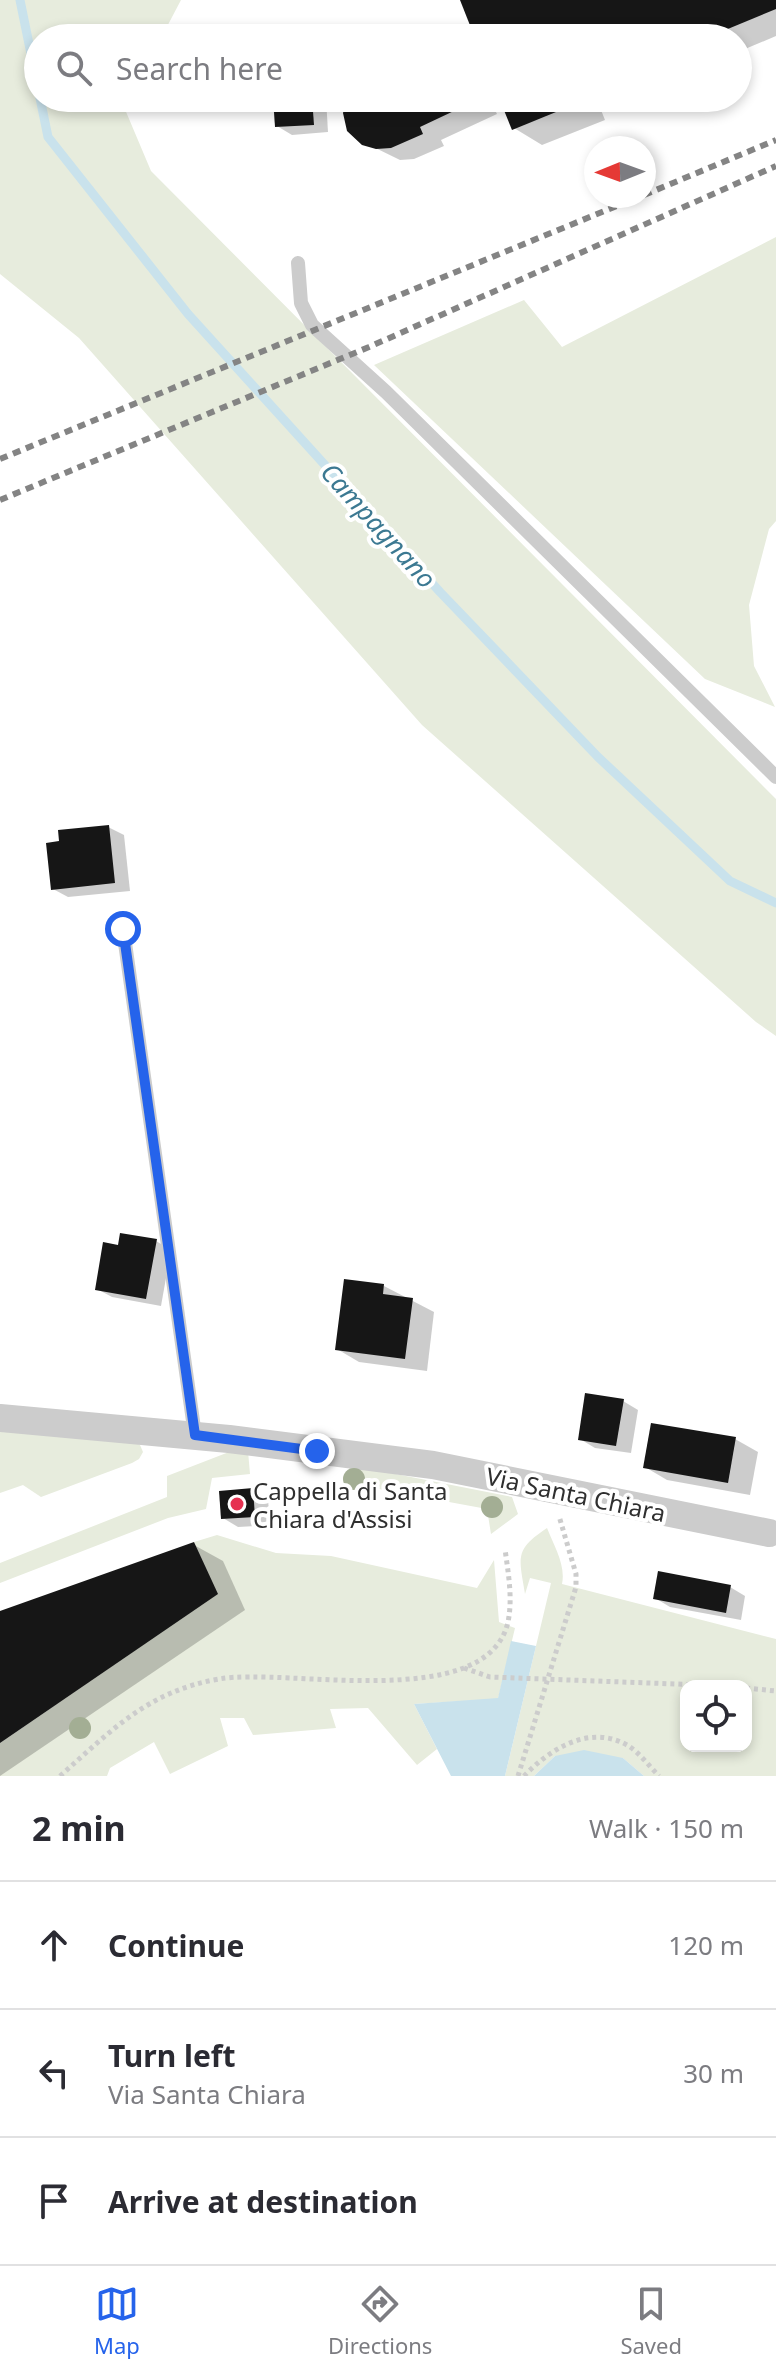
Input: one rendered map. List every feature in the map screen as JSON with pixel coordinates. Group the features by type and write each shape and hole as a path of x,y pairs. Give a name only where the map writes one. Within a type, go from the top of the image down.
{"street":[{"name":"Via Santa Chiara","path":"0,1418 195,1435 433,1465 769,1533"}],"lane":[{"path":"298,263 301,303 312,325 386,392 776,777"},
{"path":"123,929 195,1435"}],"path":[{"path":"518,1776 576,1587 576,1574 551,1489"},
{"path":"60,1776 132,1713 170,1692 220,1679 278,1676 361,1681 417,1680 464,1668 487,1654 507,1625 510,1606 505,1549"},
{"path":"464,1668 498,1678 680,1684"},
{"path":"752,1689 776,1691"},
{"path":"524,1776 562,1746 592,1738 614,1740 629,1746 659,1776"}],"shaded area":[{"path":"0,0 181,0 168,24 24,24 24,112 126,112 151,171 776,799 776,1036 756,1022 422,725 79,338 0,274"},
{"path":"776,237 776,521 769,529 749,605 754,666 775,707 705,679 374,365 524,300 562,347"},
{"path":"0,1428 131,1440 140,1445 143,1452 132,1463 41,1497 23,1485 0,1493"},
{"path":"248,1451 250,1474 212,1478 206,1509 168,1518 0,1583 0,1563 167,1497 167,1476 229,1452"},
{"path":"350,1465 512,1497 518,1514 491,1534 487,1509 346,1483"},
{"path":"547,1528 561,1563 562,1584 776,1639 776,1776 644,1776 623,1758 555,1756 534,1776 505,1776 551,1583 530,1578 525,1594 521,1555 529,1542"},
{"path":"217,1535 276,1553 331,1556 477,1588 494,1560 499,1622 515,1628 498,1699 414,1704 437,1749 417,1765 368,1708 330,1709 336,1728 253,1735 244,1718 220,1718 228,1746 170,1774 154,1742 110,1768 107,1776 0,1776 0,1743 217,1594 194,1542"}],"water":[{"path":"511,1641 536,1646 505,1776 451,1776 414,1704 498,1698"},
{"path":"584,1750 623,1758 644,1776 534,1776 555,1756"}],"building":[{"path":"460,0 776,0 776,9 740,24 469,24"},
{"path":"274,112 313,112 314,125 275,127"},
{"path":"452,112 420,127 423,134 391,148 376,149 362,145 347,131 343,113"},
{"path":"505,112 556,112 512,130"},
{"path":"109,825 115,883 51,890 46,843 59,841 58,830"},
{"path":"120,1233 157,1239 146,1299 95,1290 103,1242 118,1245"},
{"path":"344,1279 384,1284 383,1294 413,1298 405,1359 335,1350"},
{"path":"585,1393 624,1399 616,1446 578,1440"},
{"path":"651,1423 736,1437 728,1483 643,1468"},
{"name":"Cappella di Santa Chiara d'Assisi","path":"253,1488 255,1517 221,1519 219,1491"},
{"path":"194,1542 218,1594 0,1743 0,1611"},
{"path":"658,1571 731,1585 726,1613 653,1599"}],"waterway":[{"name":"Campagnano","path":"20,0 25,24"},
{"name":"Campagnano","path":"43,112 48,137 188,314 440,592 598,757 730,881 776,903"}],"railway":[{"path":"656,190 776,140"},
{"path":"0,500 369,347 776,166"},
{"path":"0,459 612,208"}],"place":[{"name":"Cappella di Santa Chiara d'Assisi","path":"237,1504"}],"route":[{"path":"123,929 195,1435 317,1451"}]}
